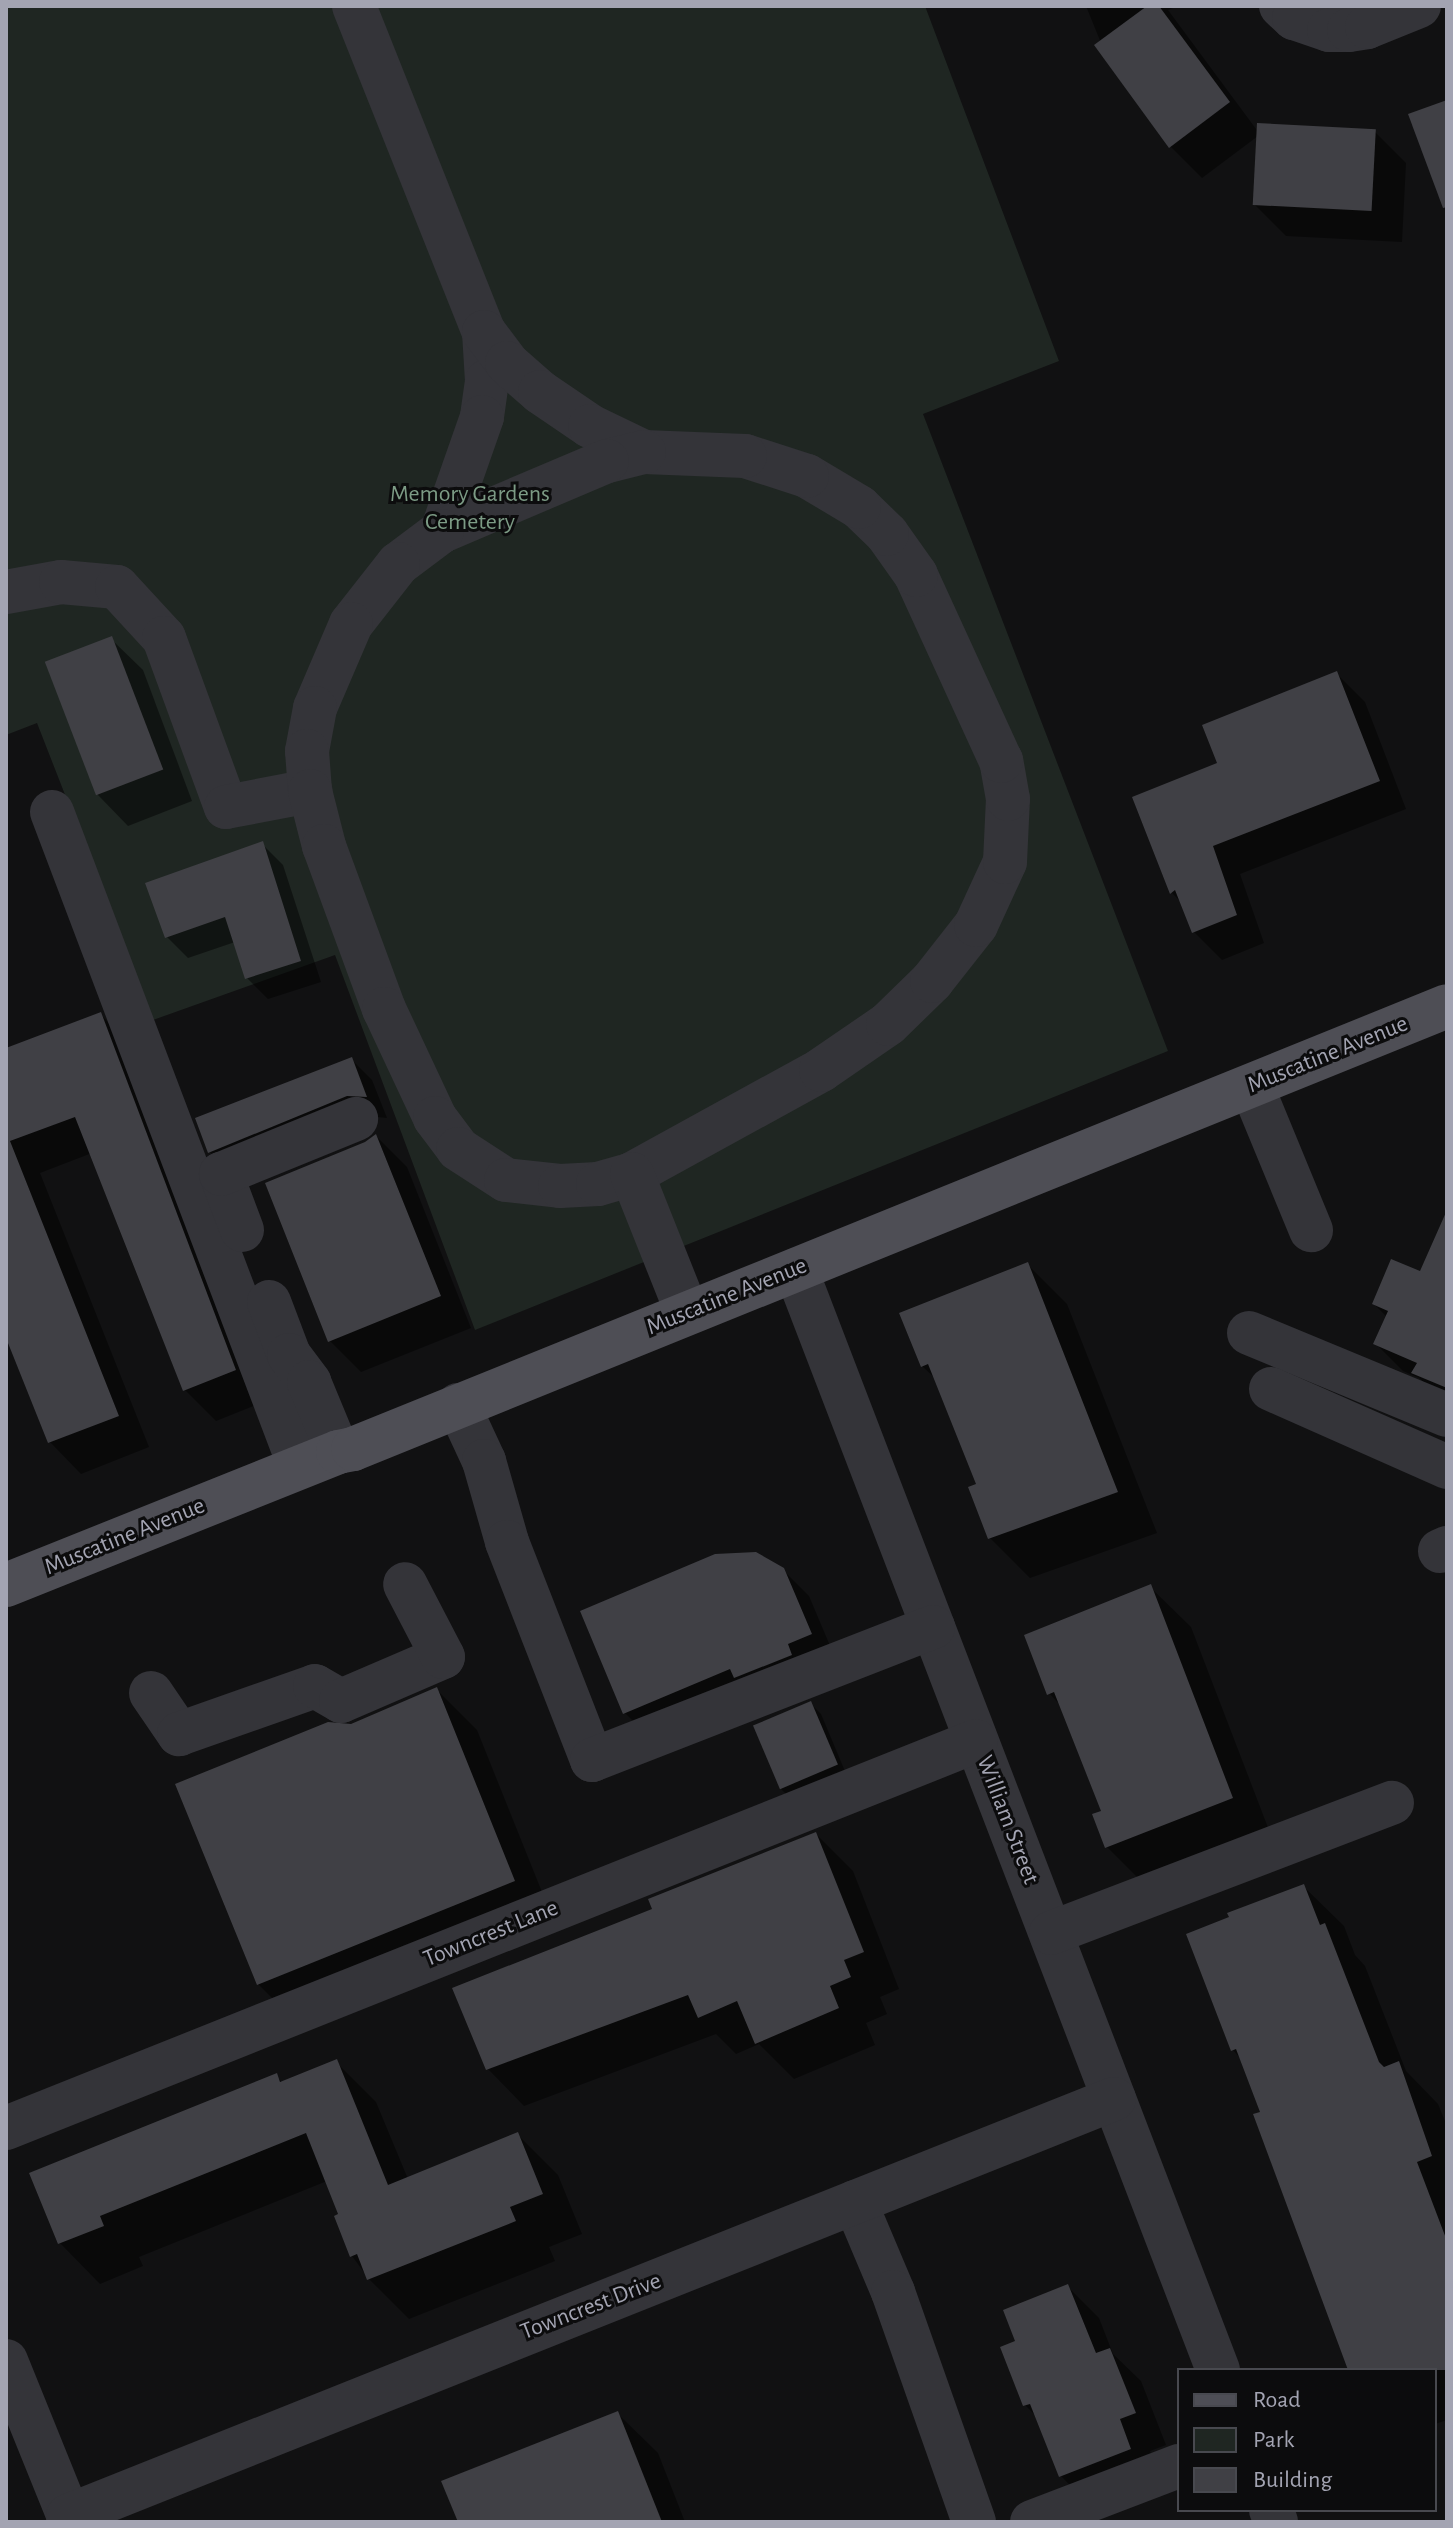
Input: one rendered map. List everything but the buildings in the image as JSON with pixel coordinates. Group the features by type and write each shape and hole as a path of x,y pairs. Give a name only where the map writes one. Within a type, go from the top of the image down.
{"main road":[{"name":"Muscatine Avenue","path":"6,1585 353,1449 1447,1006"}],"street":[{"path":"354,6 484,332 507,363 540,392 590,426 644,452"},
{"path":"1281,6 1294,18 1329,30 1367,27 1419,6"},
{"path":"442,531 482,417 487,381 484,332"},
{"path":"644,452 745,456 807,476 859,507 887,534 916,575 1001,761 1008,799 1005,862 976,925 932,981 888,1024 821,1070 632,1174 598,1184 560,1186 506,1180 458,1149 435,1118 384,1009 324,846 310,791 307,751 315,708 345,637 398,564 442,531 607,461 644,452"},
{"path":"6,592 61,582 117,587 164,638 226,807 310,791"},
{"path":"52,812 319,1460"},
{"path":"1252,1087 1311,1230"},
{"path":"319,1460 309,1382 289,1355 221,1174 356,1119"},
{"path":"632,1174 687,1312"},
{"name":"William Street","path":"796,1270 1217,2368"},
{"path":"1249,1333 1447,1415"},
{"path":"1271,1389 1447,1467"},
{"path":"458,1405 484,1461 507,1542 592,1760 933,1627"},
{"path":"151,1693 179,1734 315,1686 341,1701 443,1657 405,1584"},
{"name":"Towncrest Lane","path":"6,2128 976,1741"},
{"path":"1051,1933 1392,1803"},
{"name":"Towncrest Drive","path":"69,2519 1114,2099"},
{"path":"855,2202 893,2292 974,2522"},
{"path":"6,2361 69,2519"},
{"path":"1032,2522 1177,2467"}],"green space":[{"name":"Memory Gardens Cemetery","path":"6,6 925,6 1059,361 923,414 1168,1051 475,1330 335,955 153,1020 37,723 6,735"}]}
